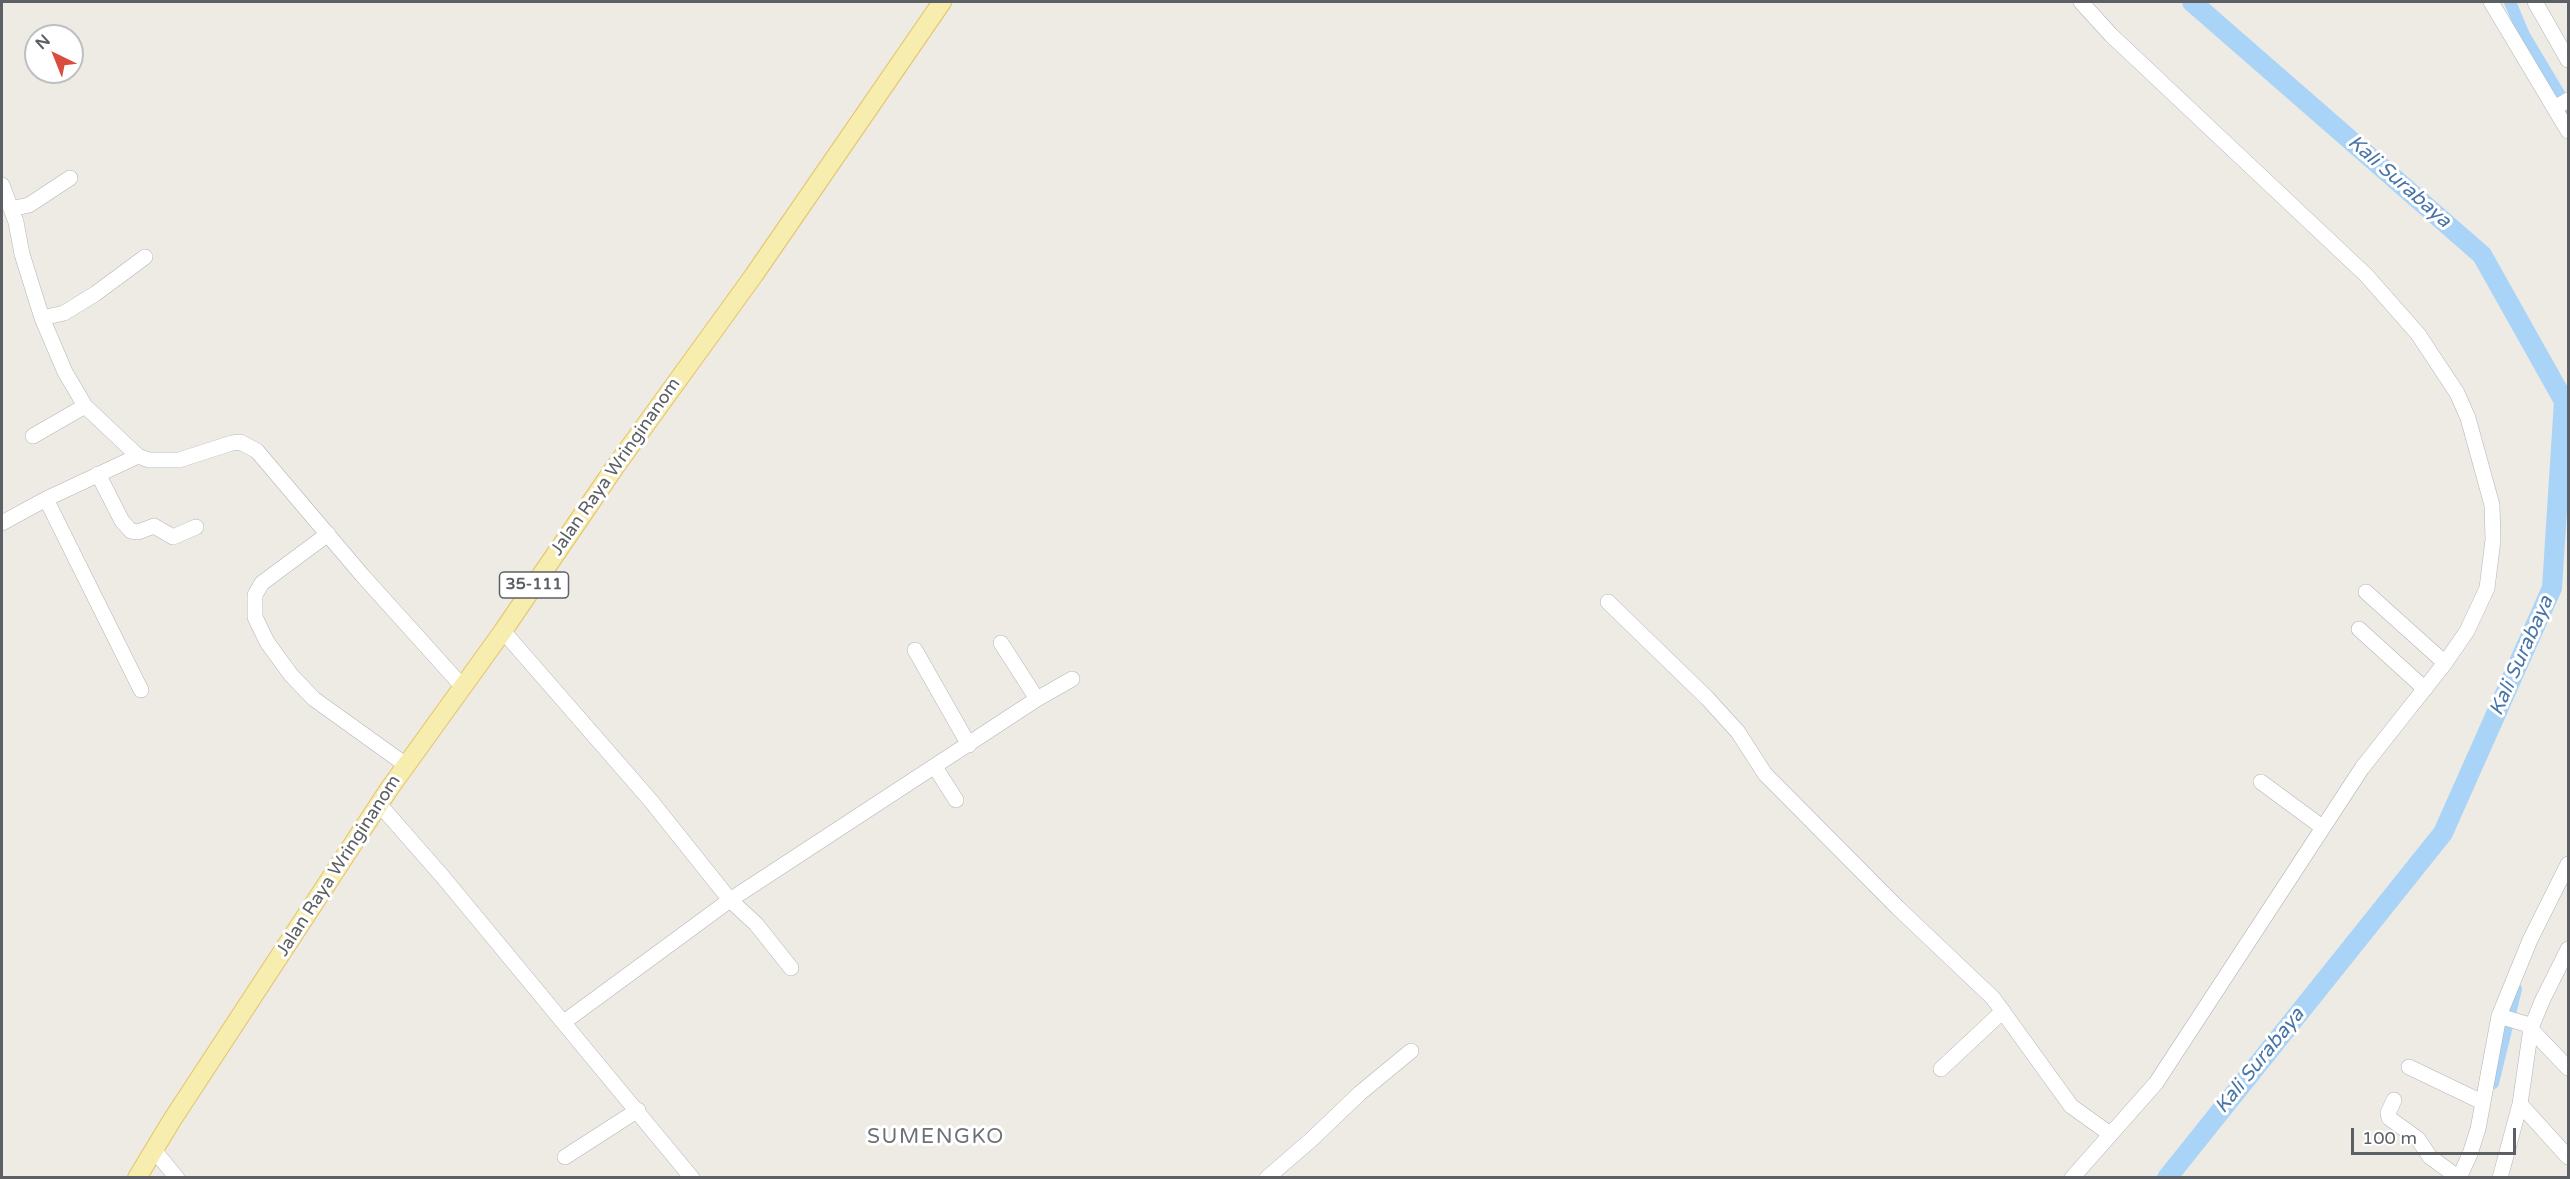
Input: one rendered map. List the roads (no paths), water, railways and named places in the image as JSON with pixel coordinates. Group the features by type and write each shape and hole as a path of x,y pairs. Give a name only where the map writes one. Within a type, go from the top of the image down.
{"main road":[{"name":"Jalan Raya Wringinanom","path":"137,1178 379,804 503,631 609,476 754,275 942,2"}],"street":[{"path":"2072,1178 2167,1067 2376,747 2425,689 2467,631 2483,600 2489,576 2493,540 2492,505 2468,418 2457,393 2418,334 2366,275 2111,35 2081,2"},
{"path":"2491,2 2560,104 2568,131"},
{"path":"2535,2 2568,60"},
{"path":"11,209 28,205 70,178"},
{"path":"2,185 42,318 65,372 86,406 138,456 163,462 179,460 232,442 250,446 268,462 462,686"},
{"path":"42,318 64,313 95,294 145,257"},
{"path":"33,436 86,406"},
{"path":"2,523 46,499 138,456"},
{"path":"98,474 122,521 132,531 138,532 154,526 173,537 196,527"},
{"path":"46,499 141,690"},
{"path":"328,534 262,583 255,595 255,617 267,642 291,675 314,699 406,765"},
{"path":"2366,592 2445,663"},
{"path":"1608,602 1707,698 1738,732 1765,774 1898,908 1988,993 2071,1106 2110,1134"},
{"path":"2359,629 2425,689"},
{"path":"503,631 651,801 730,900 756,924 791,968"},
{"path":"1001,643 1037,699"},
{"path":"915,650 969,745"},
{"path":"564,1022 730,900 1037,699 1072,679"},
{"path":"935,767 956,800"},
{"path":"2261,782 2322,827"},
{"path":"379,804 443,876 692,1178"},
{"path":"2394,1100 2388,1113 2389,1118 2418,1139 2430,1157 2459,1178 2474,1143 2501,1016 2523,955 2568,864"},
{"path":"2500,1178 2520,1104 2529,1026 2568,949"},
{"path":"1941,1069 2003,1011"},
{"path":"2501,1016 2529,1026 2568,1068"},
{"path":"1267,1178 1360,1093 1411,1051"},
{"path":"2409,1067 2482,1102"},
{"path":"2520,1104 2568,1157"},
{"path":"565,1157 638,1110"},
{"path":"154,1150 177,1178"}],"waterway":[{"name":"Kali Surabaya","path":"2167,1178 2443,833 2552,588 2564,401 2482,255 2192,2"},
{"path":"2510,2 2524,35 2568,109"},
{"path":"2493,1083 2516,989"}],"district":[{"name":"SUMENGKO","path":"936,1137"}]}
